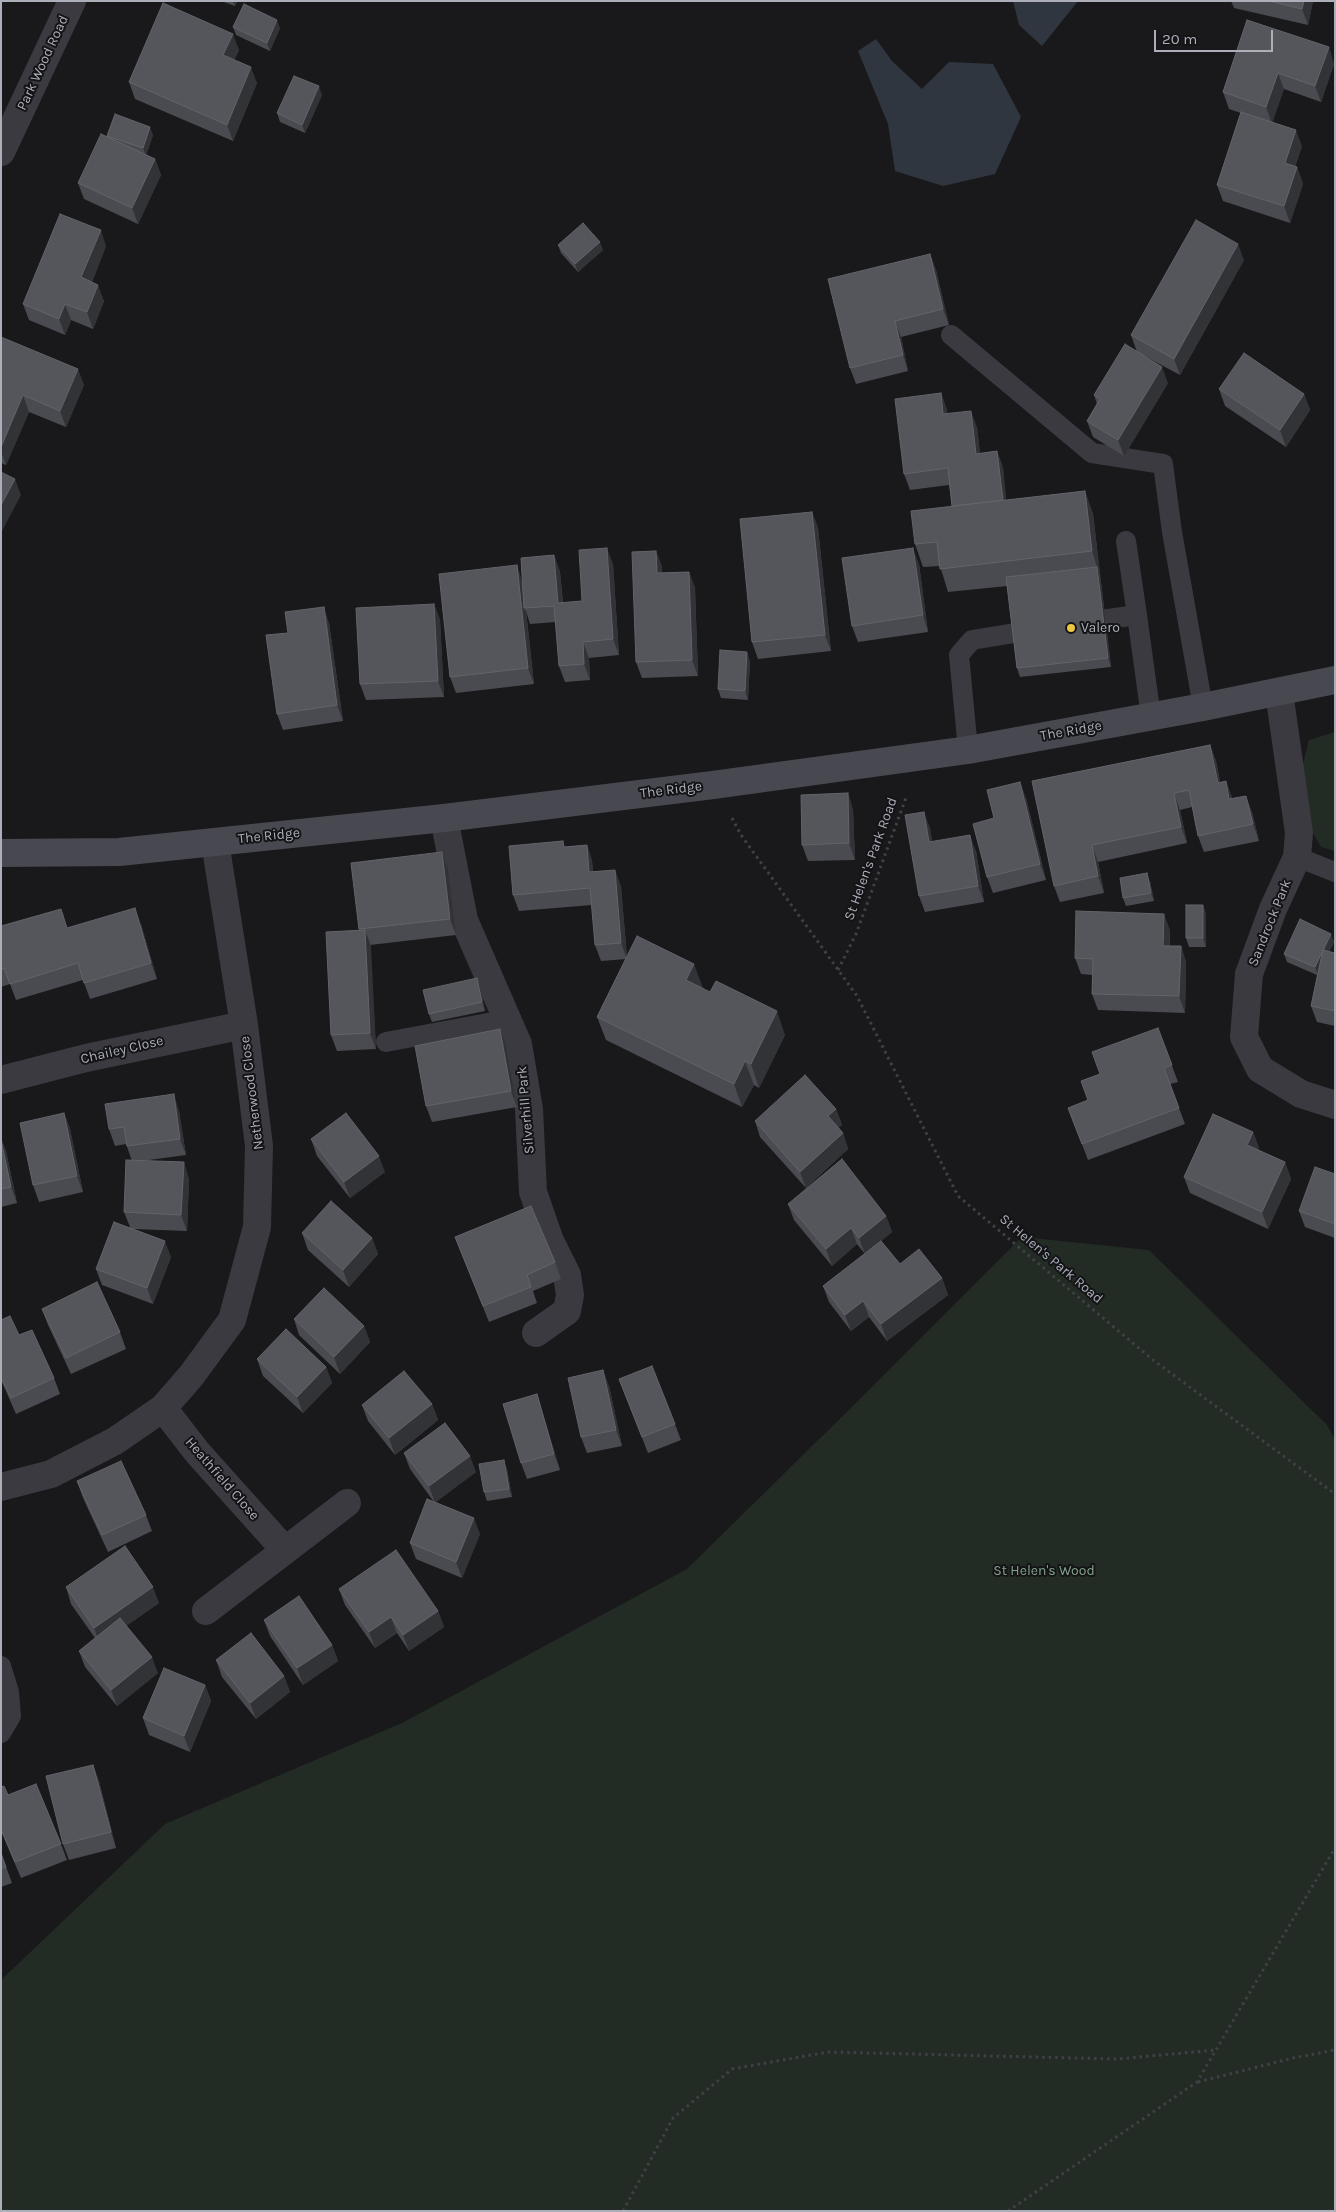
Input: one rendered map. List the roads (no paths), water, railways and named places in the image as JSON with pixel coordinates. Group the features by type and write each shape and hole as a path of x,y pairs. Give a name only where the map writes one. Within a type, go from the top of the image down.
{"main road":[{"name":"The Ridge","path":"1,853 119,852 444,818 713,785 968,750 1203,708 1335,680"}],"street":[{"name":"Park Wood Road","path":"1,152 72,1"},
{"name":"Sandrock Park","path":"1279,692 1299,833 1296,857 1273,909 1249,974 1244,1037 1260,1069 1301,1094 1335,1105"},
{"name":"Silverhill Park","path":"444,818 464,920 496,995 509,1019 518,1044 524,1069 529,1109 533,1192 550,1241 568,1276 570,1295 567,1311 536,1333"},
{"name":"Netherwood Close","path":"1,1487 52,1474 115,1442 163,1408 191,1376 232,1320 257,1227 259,1146 244,1025 215,842"},
{"name":"Chailey Close","path":"1,1080 96,1056 244,1025"},
{"name":"Heathfield Close","path":"163,1408 197,1452 284,1549"},
{"path":"206,1611 284,1549 347,1503"}],"lane":[{"path":"950,335 1092,453 1163,464 1172,532 1203,708"},
{"path":"1126,541 1151,717"},
{"path":"968,750 959,655 971,632 1137,615"},
{"path":"1296,857 1335,872"},
{"path":"386,1042 509,1019"},
{"path":"1,1666 9,1692 12,1716 1,1733"}],"place":[{"name":"Valero","path":"1071,628"}],"park label":[{"name":"St Helen's Wood","path":"1044,1571"}]}
